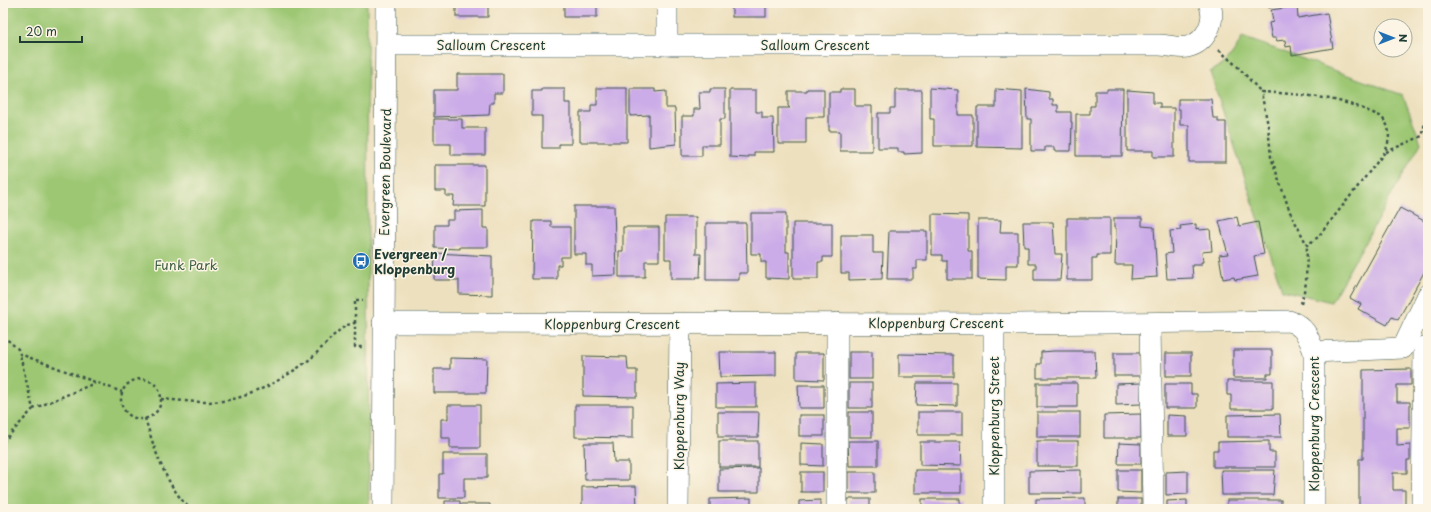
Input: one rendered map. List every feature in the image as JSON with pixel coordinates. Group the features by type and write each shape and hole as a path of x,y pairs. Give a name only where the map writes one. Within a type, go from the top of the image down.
{"street":[{"name":"Evergreen Boulevard","path":"383,509 386,3"},
{"path":"667,3 667,45"},
{"name":"Salloum Crescent","path":"386,45 1159,44 1187,47 1204,38 1211,22 1209,3"},
{"path":"1403,348 1428,295"},
{"name":"Kloppenburg Crescent","path":"383,323 1150,324 1289,321 1297,323 1307,333 1314,352 1314,509"},
{"path":"837,323 837,509"},
{"name":"Kloppenburg Way","path":"678,509 680,324"},
{"name":"Kloppenburg Street","path":"994,324 994,509"},
{"path":"1150,324 1153,509"},
{"path":"1314,352 1403,348 1426,352 1422,509"}],"path":[{"path":"1227,58 1261,92 1268,124 1271,157 1290,212 1307,245 1306,283 1303,298"},
{"path":"1261,92 1299,95 1348,102 1380,117 1389,130 1390,139 1385,152 1318,237 1307,245"},
{"path":"1385,152 1422,136 1424,123 1428,116"},
{"path":"355,300 355,347"},
{"path":"161,399 198,402 237,398 275,382 311,358 350,323 355,323"},
{"path":"3,336 7,342 18,349 33,410"},
{"path":"20,354 122,392"},
{"path":"144,379 156,386 161,399 157,411 145,418 134,418 124,410 121,404 122,392 130,382 144,379"},
{"path":"3,442 33,410 96,383"},
{"path":"145,418 157,458 170,483 190,509"}],"green space":[{"name":"Funk Park","path":"3,3 367,3 369,509 3,509"},
{"path":"1242,37 1403,95 1421,143 1331,302 1282,290 1210,72 1229,58 1236,49"}],"building":[{"path":"452,3 488,3 488,17 456,17 456,5 452,5"},
{"path":"564,3 604,3 604,6 597,6 597,17 564,17"},
{"path":"732,3 766,3 766,17 732,17"},
{"path":"1264,3 1282,3 1269,8 1267,4 1265,5"},
{"path":"1297,6 1298,18 1327,13 1333,48 1292,55 1291,46 1286,47 1285,40 1276,41 1276,38 1272,38 1269,23 1273,22 1271,10"},
{"path":"457,74 503,74 503,93 494,93 494,103 490,103 489,115 434,117 434,90 457,90"},
{"path":"597,88 627,88 627,142 580,142 580,112 591,112 591,105 597,105"},
{"path":"930,88 958,90 958,115 973,115 973,146 934,146 934,119 930,119"},
{"path":"542,89 565,89 565,103 571,103 571,144 559,144 559,148 542,148 542,116 532,116 532,91 542,91"},
{"path":"630,89 655,89 655,92 666,91 666,108 675,108 676,144 649,147 649,115 630,116"},
{"path":"710,89 725,89 725,119 720,119 720,145 702,145 702,156 682,156 682,116 694,116 694,109 700,109 699,92 710,92"},
{"path":"807,89 824,89 824,117 806,117 806,144 778,144 778,108 790,108 788,106 788,91 807,91"},
{"path":"840,89 855,89 855,106 872,106 872,151 840,151 840,131 829,131 829,92 840,92"},
{"path":"996,89 1022,91 1022,148 977,147 977,107 996,107"},
{"path":"1026,89 1049,92 1049,99 1053,99 1053,105 1058,105 1058,112 1071,112 1071,151 1054,151 1054,147 1045,147 1045,151 1031,151 1031,119 1027,119"},
{"path":"1107,89 1123,89 1122,156 1076,156 1076,114 1090,114 1090,106 1095,106 1095,91 1107,91"},
{"path":"730,90 756,90 756,112 762,112 762,118 773,118 774,152 754,152 754,156 748,156 748,158 730,157"},
{"path":"895,90 922,90 922,153 904,154 904,152 898,152 898,148 878,148 878,113 890,113 890,108 895,108"},
{"path":"1127,90 1153,92 1153,103 1160,103 1160,108 1174,108 1174,157 1153,157 1153,151 1127,151"},
{"path":"1178,99 1211,99 1213,118 1218,118 1218,122 1226,122 1226,162 1189,162 1189,125 1180,125 1180,109 1178,109"},
{"path":"434,119 462,119 462,128 485,128 485,155 451,155 451,144 434,144"},
{"path":"435,165 485,165 485,206 453,206 454,196 446,196 446,191 435,191"},
{"path":"574,206 614,206 616,275 592,276 592,265 586,265 586,254 574,254"},
{"path":"1400,208 1428,223 1428,265 1398,320 1392,317 1387,325 1358,309 1361,304 1350,298"},
{"path":"483,210 483,228 488,228 488,247 460,247 460,249 435,248 435,225 447,225 447,220 454,220 454,211"},
{"path":"751,213 786,213 786,252 789,252 789,279 766,278 766,262 761,262 761,254 751,254"},
{"path":"932,214 968,215 968,251 972,251 972,279 947,279 947,261 942,261 942,255 932,255"},
{"path":"665,217 696,217 696,254 701,254 700,277 696,277 696,279 671,279 671,259 665,259"},
{"path":"1237,217 1239,226 1258,222 1264,254 1254,256 1258,276 1235,280 1234,277 1223,279 1219,255 1228,254 1219,221"},
{"path":"1067,218 1110,218 1110,255 1097,255 1097,258 1092,258 1092,280 1067,280"},
{"path":"1114,218 1142,218 1142,226 1154,227 1157,277 1131,279 1132,265 1115,265 1116,228 1114,228"},
{"path":"978,220 1001,220 1000,232 1018,232 1018,265 1006,265 1006,280 978,279"},
{"path":"533,221 551,221 551,227 570,227 570,257 561,257 561,265 557,265 557,279 532,279"},
{"path":"1023,222 1053,222 1055,254 1062,254 1060,280 1034,280 1034,269 1036,269 1036,264 1028,264 1028,247 1024,247"},
{"path":"706,223 746,223 747,273 739,273 739,280 706,280"},
{"path":"793,223 832,223 832,257 823,257 823,262 818,262 818,279 793,279"},
{"path":"1196,224 1196,229 1210,229 1212,251 1202,252 1203,262 1201,262 1201,265 1192,265 1193,278 1167,279 1165,254 1172,253 1170,231 1181,230 1180,226"},
{"path":"623,227 659,227 659,261 645,261 645,277 619,277 619,251 623,251"},
{"path":"889,231 927,231 927,260 917,260 917,269 913,269 913,279 887,279"},
{"path":"841,235 873,235 873,253 883,253 882,279 849,280 849,273 841,273"},
{"path":"435,253 492,256 492,295 459,294 459,280 434,280"},
{"path":"1233,350 1272,350 1272,374 1267,374 1267,378 1233,378"},
{"path":"1095,351 1096,378 1037,378 1037,364 1041,364 1041,352"},
{"path":"719,352 776,352 776,376 720,377"},
{"path":"849,352 872,352 872,379 849,379"},
{"path":"796,353 824,353 824,380 796,379"},
{"path":"1114,353 1142,353 1142,376 1114,376"},
{"path":"1166,353 1191,353 1191,376 1166,376"},
{"path":"899,354 954,355 954,377 899,377"},
{"path":"583,356 627,357 628,370 637,370 637,397 583,396"},
{"path":"450,358 487,359 486,393 434,393 434,369 450,369"},
{"path":"1411,369 1411,385 1397,385 1397,402 1410,402 1410,428 1397,428 1397,446 1410,445 1410,460 1407,460 1407,473 1393,473 1393,490 1405,490 1405,509 1359,509 1359,459 1363,459 1363,370"},
{"path":"1227,381 1273,381 1273,409 1231,409 1231,395 1227,395"},
{"path":"756,383 756,407 716,407 716,384"},
{"path":"849,383 872,383 872,408 849,408"},
{"path":"917,383 957,383 957,406 916,405"},
{"path":"1037,383 1077,383 1077,407 1037,407"},
{"path":"1141,383 1141,404 1116,405 1116,384"},
{"path":"1165,384 1191,384 1191,394 1197,394 1197,408 1165,408"},
{"path":"798,385 824,385 824,408 799,408"},
{"path":"448,405 480,405 480,448 450,448 450,438 441,438 441,419 448,419"},
{"path":"575,405 633,405 633,438 575,437"},
{"path":"718,412 759,412 758,437 718,437"},
{"path":"849,412 872,412 872,437 849,437"},
{"path":"918,412 962,412 962,435 918,435"},
{"path":"1037,412 1080,412 1080,437 1037,437"},
{"path":"1141,414 1141,438 1104,438 1104,415"},
{"path":"1280,414 1281,437 1227,437 1227,415"},
{"path":"799,415 824,415 824,436 799,436"},
{"path":"1167,415 1187,416 1187,436 1167,436"},
{"path":"719,441 758,441 758,467 719,467"},
{"path":"848,441 878,441 878,466 849,466"},
{"path":"1037,441 1078,441 1078,466 1037,466"},
{"path":"1269,441 1269,452 1275,452 1275,467 1213,467 1213,450 1218,450 1218,442"},
{"path":"920,442 960,442 961,466 920,465"},
{"path":"584,443 613,443 614,462 629,462 629,480 585,480"},
{"path":"801,443 823,444 823,466 801,465"},
{"path":"1119,443 1141,444 1141,464 1118,464"},
{"path":"443,454 487,454 487,478 464,478 464,498 439,498 439,474 443,474"},
{"path":"759,468 759,492 719,492 719,469"},
{"path":"915,470 961,470 961,493 915,493"},
{"path":"1081,470 1081,493 1029,493 1029,471"},
{"path":"1118,470 1141,470 1141,493 1118,492"},
{"path":"1221,470 1275,470 1273,495 1222,495"},
{"path":"1188,471 1188,494 1166,495 1166,472"},
{"path":"801,472 823,472 823,492 801,492"},
{"path":"848,472 875,472 875,493 848,493"},
{"path":"636,486 637,509 582,509 582,487"},
{"path":"751,498 751,509 710,509 710,499"},
{"path":"1085,498 1085,509 1036,509 1036,499"},
{"path":"848,499 870,499 870,509 848,509"},
{"path":"922,499 960,499 960,509 922,509"},
{"path":"1118,499 1141,499 1141,509 1118,509"},
{"path":"820,500 820,509 799,509 799,501"},
{"path":"1187,500 1187,509 1167,509 1167,501"},
{"path":"1227,500 1281,500 1281,509 1227,509"},
{"path":"445,501 460,501 460,504 490,504 490,509 445,509"}],"place":[{"name":"Evergreen / Kloppenburg","path":"361,261"}]}
